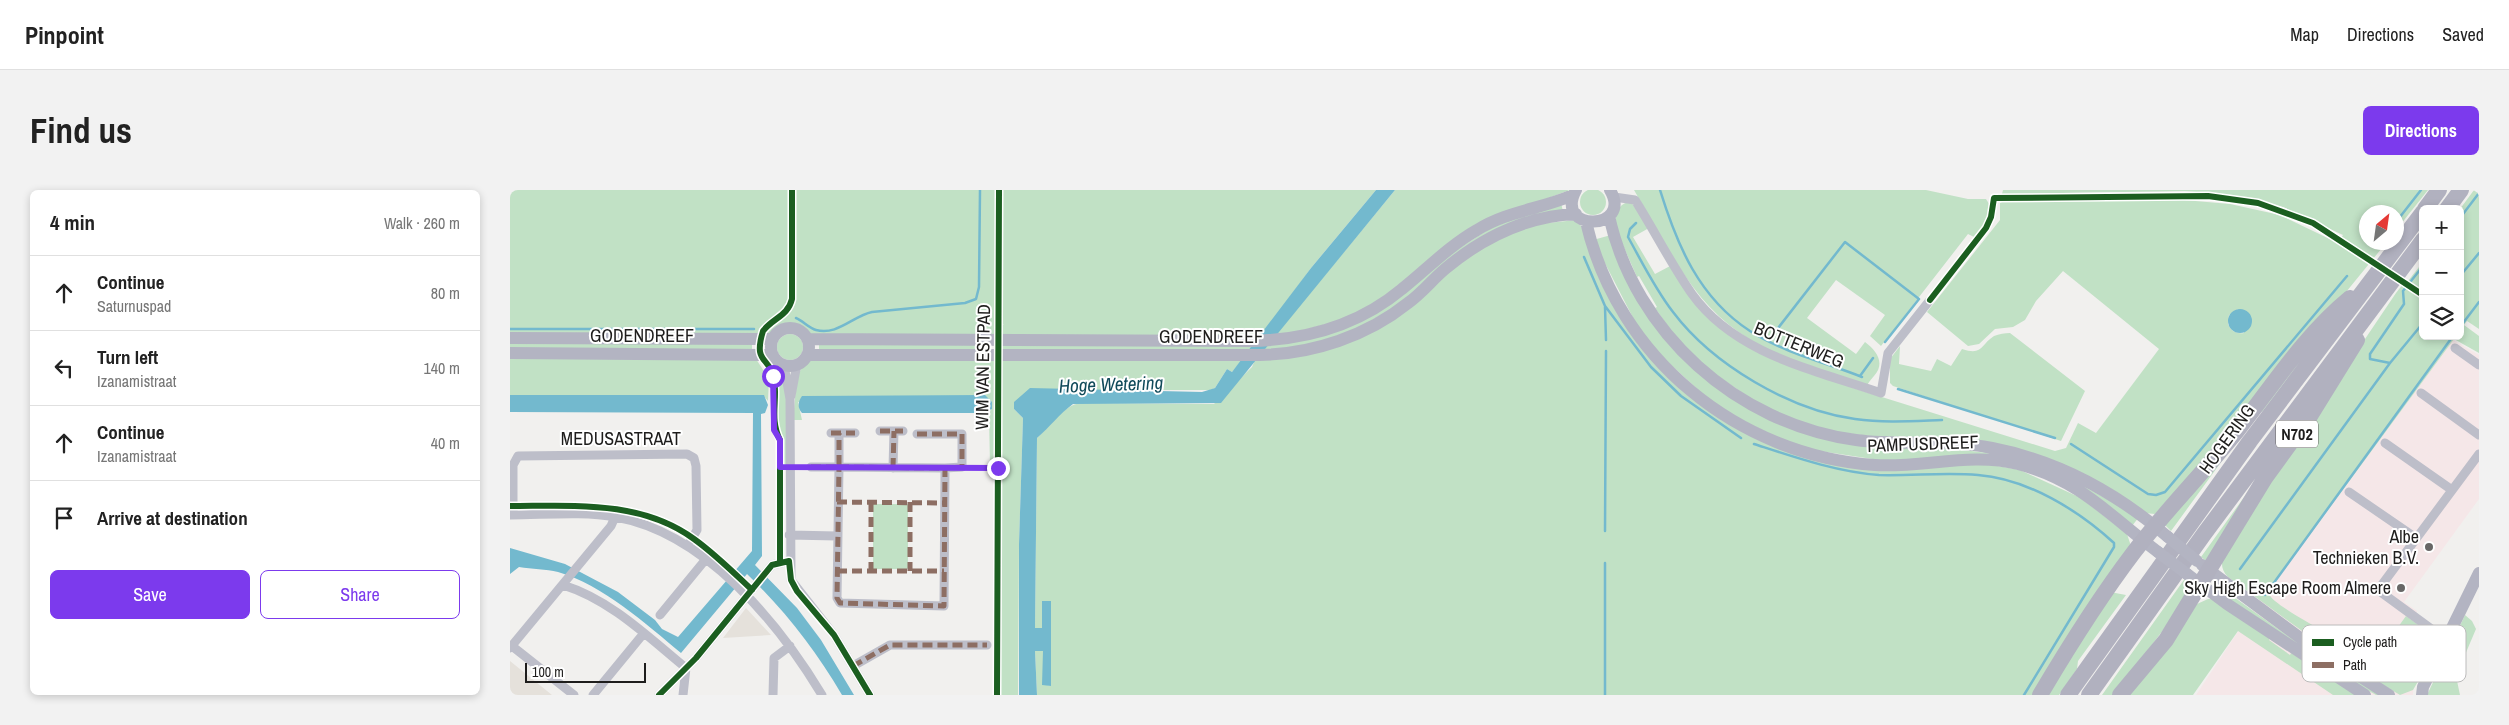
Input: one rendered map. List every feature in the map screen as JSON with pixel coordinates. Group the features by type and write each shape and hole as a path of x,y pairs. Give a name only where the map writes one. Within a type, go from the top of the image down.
{"highway":[{"name":"HOGERING","path":"2428,205 2439,190"},
{"path":"2450,205 2462,190"},
{"name":"HOGERING","path":"2068,695 2244,448 2419,217"},
{"name":"N702","path":"2089,695 2380,295 2419,245"},
{"name":"N702","path":"2040,695 2078,632 2144,541 2162,532 2237,430 2312,334 2330,314 2371,281"},
{"name":"N702","path":"2120,695 2166,640 2202,572 2264,478 2310,416 2348,357 2380,295"}],"main road":[{"name":"PAMPUSDREEF","path":"1575,192 1572,202 1581,218 1601,270 1636,334 1682,385 1735,423 1789,448 1823,458 1853,463 1901,465 1971,459 1996,460 2018,464 2048,474 2080,490 2109,510 2144,541 2187,574 2202,572"},
{"name":"GODENDREEF","path":"807,339 1272,341 1305,336 1356,318 1394,296 1447,249 1478,228 1514,212 1575,192"},
{"path":"1609,216 1614,204 1612,194"},
{"name":"GODENDREEF","path":"802,360 995,355 1260,355 1302,351 1359,332 1381,322 1409,303 1457,259 1485,241 1532,221 1558,215 1602,221 1609,216"},
{"name":"PAMPUSDREEF","path":"1609,216 1621,257 1655,319 1684,354 1702,371 1747,403 1785,421 1831,436 1875,442 1967,444 2041,461 2102,489 2162,532 2202,572"},
{"path":"790,328 800,331 807,339 809,347 802,360 784,365 773,355 771,349 773,339 780,331 790,328"},
{"name":"GODENDREEF","path":"510,338 773,339"},
{"name":"GODENDREEF","path":"510,353 773,355"},
{"path":"2202,572 2302,647"},
{"path":"2202,572 2302,639"},
{"path":"2453,625 2479,573"},
{"path":"2348,682 2365,695"},
{"path":"2369,682 2389,695"}],"street":[{"name":"BOTTERWEG","path":"1612,194 1635,200 1693,295 1730,332 1774,356 1881,393 1888,353 1930,300"},
{"path":"2455,348 2479,365"},
{"path":"790,399 802,360"},
{"path":"784,365 790,399 789,561 791,580 814,609 853,666 870,695"},
{"path":"2421,393 2479,435"},
{"path":"880,430 898,431 893,468"},
{"path":"855,433 835,433 839,468 837,598 840,603 944,606 945,468"},
{"path":"811,467 962,467 962,434 917,434"},
{"path":"2385,443 2452,490"},
{"name":"MEDUSASTRAAT","path":"512,514 513,465 518,456 687,454 696,462 697,530 688,545"},
{"path":"2427,625 2378,590 2479,454"},
{"path":"2349,492 2416,538"},
{"path":"512,514 615,517 659,530 688,545 746,596 790,646 822,695"},
{"path":"574,695 511,647 611,526 615,517"},
{"path":"789,536 837,536"},
{"path":"660,615 706,559"},
{"path":"659,695 686,668 768,570 780,562 789,561"},
{"path":"566,581 644,633 686,668"},
{"path":"593,695 644,633"},
{"path":"774,695 774,658 790,646"},
{"path":"853,666 890,646 987,646"},
{"path":"683,695 686,668"}],"shaded area":[{"path":"2443,340 2453,340 2479,355 2479,499 2404,602 2417,611 2416,625 2302,625 2302,682 2414,682 2413,695 2196,695 2300,538"},
{"path":"746,608 771,635 723,638"},
{"path":"510,661 552,695 510,695"}],"green space":[{"path":"1593,189 1602,193 1606,202 1602,211 1593,215 1584,211 1580,202 1584,193"},
{"path":"510,190 791,190 789,304 782,313 765,327 759,337 510,337"},
{"path":"794,190 997,190 996,332 994,332 994,338 809,335 802,329 791,325 764,335 771,326 792,308 794,302"},
{"path":"1002,190 1376,190 1311,268 1260,338 1002,338 1002,325 1004,324 1001,324"},
{"path":"1395,190 1570,190 1523,207 1353,317 1273,338"},
{"path":"1634,190 1926,190 1968,199 1986,199 1991,207 1981,232 1974,237 1968,234 1881,346 1870,336 1885,315 1836,280 1807,318 1856,354 1865,342 1873,349 1878,357 1879,366 1878,371 1867,386 1801,364 1769,350 1740,333 1722,319 1692,286"},
{"path":"2003,190 2428,190 2404,220 2404,205 2359,205 2359,250 2380,250 2246,415 2155,514 2144,513 2047,461 1828,432 1754,404 1687,353 1655,308 1657,307 1639,276 1637,277 1614,225 1620,207 1631,202 1649,228 1633,237 1655,274 1672,265 1730,334 1853,388 2055,451 2066,448 2078,423 2096,433 2159,349 2063,271 2036,301 2025,320 2013,327 1995,329 1979,344 1968,346 1927,312 2000,220 2000,203 2004,201 2184,200 2230,204 2280,215 2338,243 2343,235 2283,207 2231,195 2185,191 2002,194","holes":["2238,309 2244,333 2234,332 2228,324 2229,315"]},
{"path":"2474,190 2479,190 2479,329 2467,321 2464,325 2463,205"},
{"path":"1561,202 1563,212 1512,226 1406,301 1340,338 1261,353 1268,344 1335,330 1475,233"},
{"path":"1576,220 1581,226 1614,304 1699,403 1815,459 1970,461 2020,470 2081,498 2127,534 2131,546 2037,695 1037,695 1035,651 1043,650 1043,684 1051,686 1050,648 1042,628 1035,628 1037,438 1062,412 1080,403 1214,404 1252,367 1255,360 1349,340 1469,254 1529,225"},
{"path":"1611,235 1672,345 1793,427 1957,446 2053,469 2139,517 2132,526 2037,466 1892,462 1800,448 1720,410 1645,341 1593,240"},
{"path":"2419,267 2419,340 2453,340 2272,586 2269,594 2274,600 2312,625 2302,625 2302,631 2228,577 2222,567 2223,557 2233,535 2396,293 2403,284 2408,287 2411,283 2408,281"},
{"path":"2333,318 2262,412 2259,410 2171,531 2164,524"},
{"path":"2464,325 2479,336 2479,353 2456,340 2464,340"},
{"path":"2010,333 2085,391 2061,441 1893,386 1890,383 1890,359 1900,346 1899,364 1931,371 1937,359 1951,366 1962,349 1969,351 1978,350 1994,336"},
{"path":"790,334 799,338 803,347 799,356 790,360 781,356 777,347 781,338"},
{"path":"510,341 752,342 752,352 510,351"},
{"path":"819,342 985,344 985,351 819,352"},
{"path":"1003,344 1255,344 1248,352 1003,351"},
{"path":"510,356 756,359 769,379 768,401 763,395 510,395"},
{"path":"763,357 778,365 782,370 784,378 787,402 786,465 783,463 783,441 776,427 776,376"},
{"path":"994,357 994,362 996,363 996,462 993,465 990,465 989,415 985,413 992,409 798,402 802,420 793,420 797,375 807,361"},
{"path":"1001,357 1244,358 1232,372 1227,369 1215,388 1210,390 1131,390 1014,409 1023,418 1019,544 1018,695 999,695"},
{"path":"2273,457 2210,564 2201,557"},
{"path":"873,504 908,504 908,569 873,569"},
{"path":"2186,577 2197,585 2114,695 2102,695"},
{"path":"2220,587 2302,646 2302,649 2216,592"},
{"path":"2110,592 2126,595 2078,661 2077,669 2059,695 2043,695"},
{"path":"2213,599 2270,638 2269,640 2290,655 2291,653 2302,660 2302,674 2238,631 2193,695 2128,695 2197,604"},
{"path":"2465,615 2472,621 2476,629 2466,652 2466,625 2460,625"},
{"path":"2406,616 2419,625 2400,625"},
{"path":"2314,682 2338,682 2359,695 2333,695"},
{"path":"2353,682 2362,682 2384,695 2376,695"},
{"path":"2378,682 2418,682 2413,690 2400,695"},
{"path":"2433,682 2457,682 2460,695 2427,695"}],"water":[{"path":"1376,190 1395,190 1221,403 1073,404 1037,438 1035,628 1042,628 1042,601 1051,601 1051,686 1042,685 1043,651 1035,651 1037,695 1019,695 1019,544 1023,418 1014,409 1014,402 1030,388 1202,392 1215,388 1227,369 1232,372 1311,268"},
{"path":"2240,309 2249,312 2252,321 2249,330 2240,333 2231,330 2228,321 2231,312"},
{"path":"510,395 764,395 768,405 765,413 761,414 762,556 755,565 797,608 821,640 854,695 842,695 799,631 747,574 681,653 623,606 575,578 553,571 519,567 510,574 510,548 565,564 618,592 655,620 662,629 678,637 752,551 753,413 510,412"},
{"path":"985,395 992,402 992,409 985,413 802,413 799,409 802,396"}],"waterway":[{"path":"796,318 813,329 824,331 838,328 872,312 965,303 976,299 979,287 980,190"},
{"path":"1660,190 1674,231 1692,269 1717,303 1732,318 1750,331 1776,345 1862,377"},
{"path":"2404,212 2421,190"},
{"path":"2464,213 2479,193"},
{"path":"1636,223 1630,229 1628,237 1666,303 1709,350 1731,367 1779,395 1830,414 1877,421 1942,420"},
{"path":"1768,341 1845,242 1919,299 1885,342"},
{"path":"2464,271 2479,253"},
{"path":"1584,257 1605,306 1651,367 1681,396 1741,438"},
{"path":"2390,363 2370,359 2370,354 2404,304 2403,291 2419,271"},
{"path":"2071,444 2148,494 2156,495 2165,492 2347,276"},
{"path":"2464,322 2479,302"},
{"path":"1605,307 1606,340"},
{"path":"2240,569 2390,363 2419,328"},
{"path":"510,329 754,329"},
{"path":"2265,595 2450,340"},
{"path":"1605,531 1606,351"},
{"path":"1860,376 1873,358"},
{"path":"1898,389 2055,438"},
{"path":"1754,444 1847,471 1879,475 1966,474 1997,478 2034,490 2051,498 2085,519 2114,543 2114,547 2024,695"},
{"path":"1605,563 1605,695"}],"marked path":[{"path":"880,431 903,431"},
{"path":"893,468 894,431"},
{"path":"831,433 855,433"},
{"path":"811,467 839,467 839,433"},
{"path":"917,434 962,434 962,467 945,468"},
{"path":"839,467 945,468 944,606 840,603 837,598 839,467"},
{"path":"837,502 945,503"},
{"path":"871,502 871,571"},
{"path":"910,502 910,571"},
{"path":"837,571 944,571"},
{"path":"853,666 890,645 987,645"}],"cycle path":[{"path":"780,562 780,440 774,417 774,378 772,371 761,355 760,342 763,331 784,313 792,299 792,190"},
{"name":"WIM VAN ESTPAD","path":"997,695 999,190"},
{"path":"1930,300 1986,228 1991,217 1994,198 2208,196 2258,203 2313,223 2419,292"},
{"path":"510,506 582,506 629,511 652,517 673,526 694,539 717,557 752,590"},
{"path":"659,695 696,658 772,565 789,561 791,580 797,591 834,635 870,695"}],"place":[{"name":"Albe Technieken B.V.","path":"2429,547"},
{"name":"Sky High Escape Room Almere","path":"2401,588"}],"route":[{"path":"773,376 774,430 780,440 780,467 998,468"}],"water label":[{"name":"Hoge Wetering","path":"1111,384"}]}
